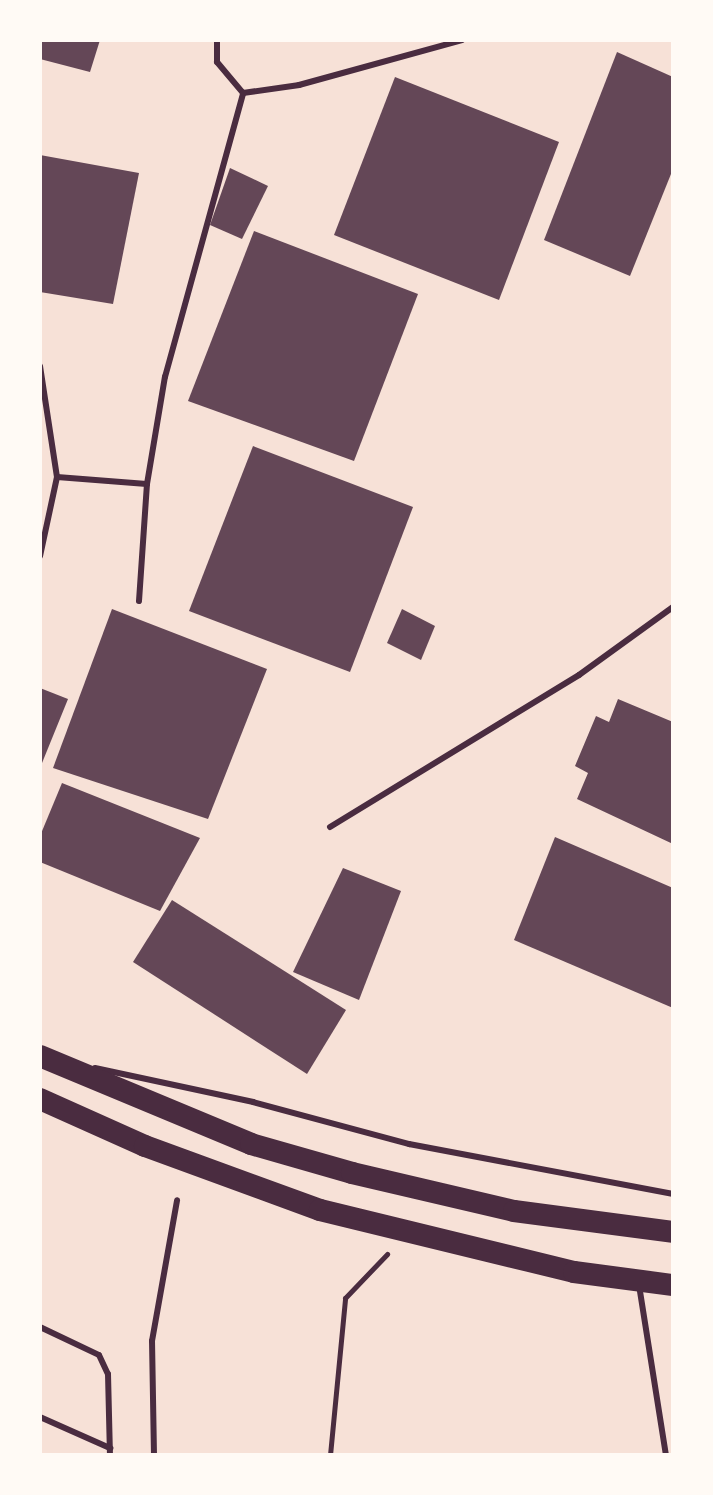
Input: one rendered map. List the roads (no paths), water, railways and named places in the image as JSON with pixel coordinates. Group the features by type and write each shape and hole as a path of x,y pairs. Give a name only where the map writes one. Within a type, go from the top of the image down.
{"highway":[{"path":"43,1057 251,1144 352,1173 514,1211 673,1232"},
{"path":"40,1099 211,1171 310,1207 574,1272 673,1285"}],"lane":[{"path":"217,40 217,62 243,93"},
{"path":"243,93 299,85 462,40"},
{"path":"139,601 147,484 165,377 243,93"},
{"path":"40,366 57,477 40,556"},
{"path":"57,477 147,484"},
{"path":"330,827 579,675 673,607"},
{"path":"43,1057 223,1095 424,1148 673,1194"},
{"path":"154,1455 152,1341 177,1200"},
{"path":"638,1280 666,1455"},
{"path":"40,1327 99,1355 108,1374 110,1451 40,1417"}]}
